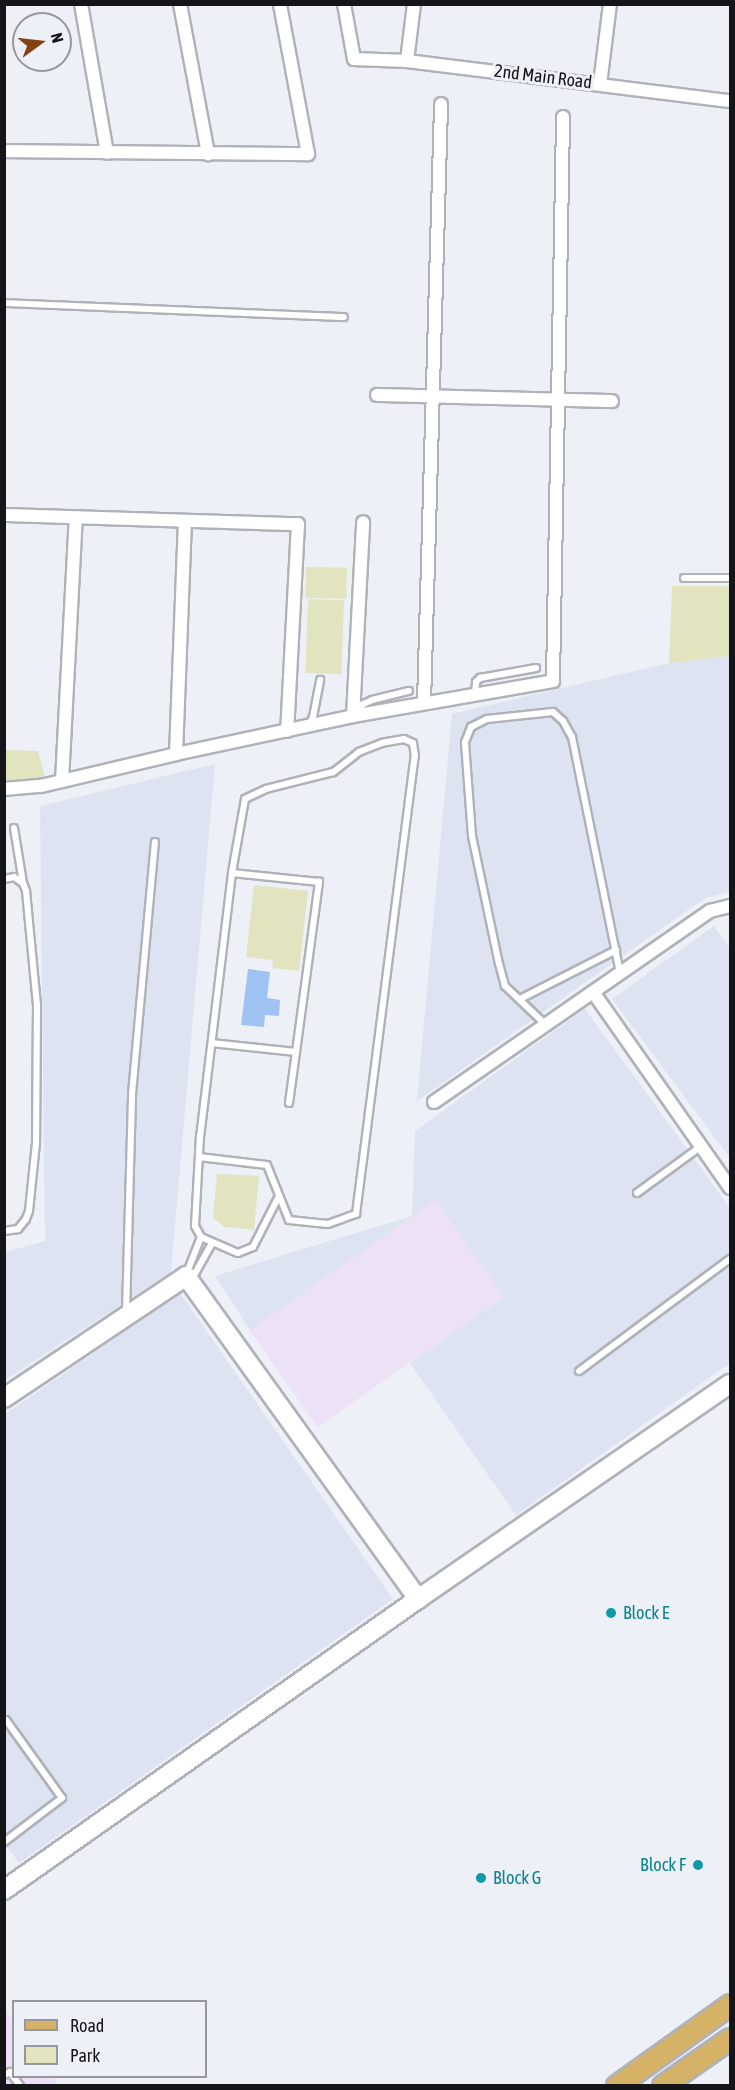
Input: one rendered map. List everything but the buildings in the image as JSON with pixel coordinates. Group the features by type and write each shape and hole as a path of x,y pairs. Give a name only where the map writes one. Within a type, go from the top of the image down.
{"main road":[{"path":"617,2085 636,2079 730,2005"},
{"path":"663,2085 730,2039"}],"street":[{"path":"81,4 107,153"},
{"path":"180,4 208,154"},
{"path":"4,151 308,154 280,4"},
{"name":"2nd Main Road","path":"344,4 354,59 406,61 730,99"},
{"path":"406,61 414,4"},
{"path":"600,84 610,4"},
{"path":"424,703 441,104"},
{"path":"4,789 41,786 308,726 553,681 563,117"},
{"path":"377,395 612,401"},
{"path":"4,515 298,524 287,731"},
{"path":"62,781 76,517"},
{"path":"176,754 185,521"},
{"path":"357,716 363,522"},
{"path":"434,1102 710,911 730,906"},
{"path":"593,992 730,1188"},
{"path":"4,1398 126,1316 188,1279 418,1599"},
{"path":"8,1882 730,1384"}],"lane":[{"path":"4,303 344,317"},
{"path":"684,579 730,578"},
{"path":"475,694 476,682 480,678 536,668"},
{"path":"308,726 313,717 320,680"},
{"path":"357,716 361,705 409,691"},
{"path":"546,1024 505,986 502,975 472,836 465,742 471,727 487,719 553,712 572,737 621,972"},
{"path":"199,1157 267,1165 278,1198 289,1220 328,1224 356,1214 359,1205 414,768 413,743 404,739 382,742 359,752 333,772 266,789 245,799 232,873 212,1043 199,1157 195,1226 201,1237 238,1253 254,1247 278,1198"},
{"path":"4,1231 18,1229 26,1219 36,1143 37,1005 26,891 14,828"},
{"path":"126,1316 132,1094 155,842"},
{"path":"232,873 319,882 289,1103"},
{"path":"4,879 14,877 23,883"},
{"path":"520,999 616,950"},
{"path":"212,1043 297,1052"},
{"path":"637,1193 700,1147"},
{"path":"188,1279 201,1237"},
{"path":"188,1279 212,1243"},
{"path":"579,1371 730,1259"},
{"path":"4,1842 62,1798 6,1720"}],"shaded area":[{"path":"730,656 730,892 705,898 417,1101 452,714 669,663"},
{"path":"215,764 171,1272 5,1380 5,1252 45,1241 40,806"},
{"path":"714,926 730,949 730,1158 612,999"},
{"path":"585,1009 730,1208 730,1363 516,1515 410,1363 504,1297 436,1200 250,1330 215,1276 412,1216 415,1131"},
{"path":"436,1199 504,1296 317,1427 249,1330"},
{"path":"180,1293 393,1599 19,1863 4,1843 4,1415"},
{"path":"4,2009 12,2020 12,2078 54,2078 59,2085 5,2085"}],"green space":[{"path":"306,567 347,568 346,599 305,598"},
{"path":"672,586 730,586 730,656 669,663"},
{"path":"308,599 344,600 341,674 305,673"},
{"path":"4,750 38,751 46,781 5,784"},
{"path":"254,885 308,891 299,971 272,968 273,960 246,957"},
{"path":"217,1174 259,1176 254,1230 225,1227 213,1218"}],"water":[{"path":"248,969 270,972 267,998 280,1000 279,1016 265,1015 264,1027 241,1025"}],"place":[{"name":"Block E","path":"611,1613"},
{"name":"Block F","path":"698,1865"},
{"name":"Block G","path":"481,1878"}]}
